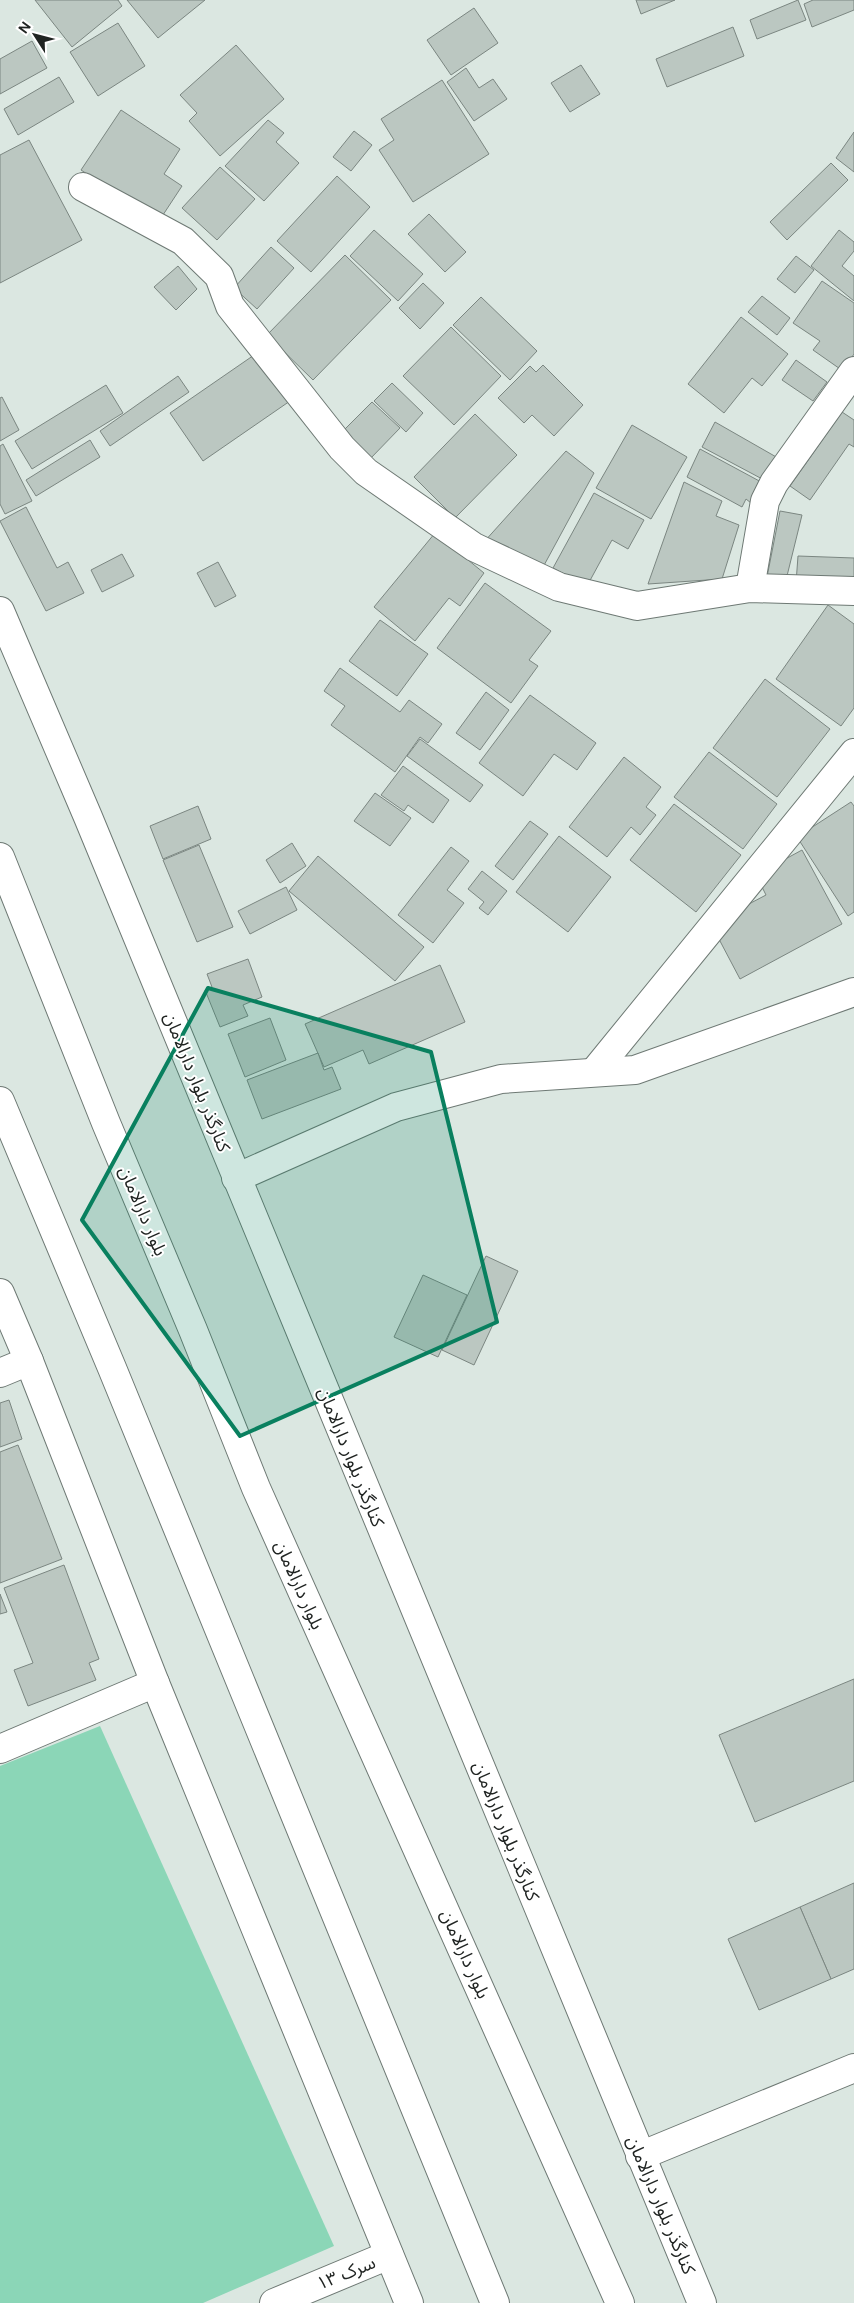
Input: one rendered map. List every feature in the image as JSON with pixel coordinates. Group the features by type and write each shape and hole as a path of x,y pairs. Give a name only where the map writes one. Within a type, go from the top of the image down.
{"street":[{"path":"83,187 183,241 219,276 230,306 342,448 366,472 474,547 558,588 637,606 750,588 854,591"},
{"path":"750,588 765,501 774,482 854,371"},
{"name":"کنارگذر بلوار دارالامان","path":"0,611 92,826 702,2303"},
{"path":"594,1072 854,753"},
{"name":"بلوار دارالامان","path":"0,857 106,1123 193,1330 256,1488 620,2303"},
{"path":"236,1178 396,1107 501,1079 635,1070 854,992"},
{"path":"0,1101 112,1368 495,2303"},
{"path":"0,1294 30,1361 155,1683 409,2303"},
{"path":"0,1373 30,1361"},
{"path":"0,1749 155,1683"},
{"path":"640,2156 854,2068"},
{"name":"سرک ۱۳","path":"274,2303 389,2256"}],"highlighted area":[{"path":"208,988 431,1052 497,1322 240,1436 82,1220"}],"green space":[{"path":"100,1726 334,2246 203,2303 0,2303 0,1766"}],"building":[{"path":"35,0 118,0 122,6 72,47"},
{"path":"127,0 205,0 158,38"},
{"path":"636,0 675,0 641,14"},
{"path":"798,0 806,20 757,39 750,20"},
{"path":"813,0 854,0 854,10 812,27 804,4"},
{"path":"474,8 498,43 451,75 427,40"},
{"path":"118,23 145,66 98,96 70,52"},
{"path":"733,27 744,56 667,87 656,59"},
{"path":"32,41 47,68 0,94 0,59"},
{"path":"236,45 284,99 220,156 189,121 197,113 180,95"},
{"path":"581,65 600,94 570,112 551,83"},
{"path":"466,68 479,88 493,79 507,99 474,121 447,82"},
{"path":"59,77 74,102 18,135 4,109"},
{"path":"442,80 489,154 413,202 379,150 394,140 381,119"},
{"path":"121,110 180,149 164,174 182,186 159,221 81,170"},
{"path":"268,120 284,133 276,142 299,163 264,201 225,166"},
{"path":"354,131 372,145 351,171 333,157"},
{"path":"854,132 854,172 836,158"},
{"path":"29,140 82,240 0,283 0,155"},
{"path":"831,163 848,180 787,240 770,222"},
{"path":"220,167 255,199 217,240 182,208"},
{"path":"337,176 370,207 311,272 277,241"},
{"path":"429,214 466,252 445,272 408,234"},
{"path":"374,230 423,274 398,301 350,256"},
{"path":"839,230 854,242 854,251 842,266 854,276 854,301 811,266"},
{"path":"271,247 294,268 257,309 234,288"},
{"path":"345,255 391,300 313,380 267,335"},
{"path":"796,256 814,270 795,293 777,279"},
{"path":"178,266 197,289 176,310 154,287"},
{"path":"822,281 854,303 854,354 843,371 813,350 820,341 793,323"},
{"path":"423,283 444,303 420,329 399,308"},
{"path":"762,296 790,318 777,335 748,312"},
{"path":"481,297 537,351 510,380 453,325"},
{"path":"741,317 788,354 762,386 752,378 724,413 688,384"},
{"path":"451,327 501,376 454,425 403,376"},
{"path":"257,353 290,401 203,461 170,413"},
{"path":"796,360 827,382 813,401 782,380"},
{"path":"543,365 583,405 554,436 532,415 524,423 498,398 530,366 536,372"},
{"path":"178,376 189,392 110,446 100,431"},
{"path":"392,383 423,413 406,432 374,401"},
{"path":"106,385 123,413 32,469 15,441"},
{"path":"2,397 19,430 0,441 0,398"},
{"path":"372,402 400,428 369,460 341,433"},
{"path":"842,412 854,420 854,447 849,444 810,500 790,486"},
{"path":"475,414 517,455 455,518 414,477"},
{"path":"715,422 778,458 766,481 702,447"},
{"path":"632,425 687,457 651,519 596,488"},
{"path":"90,440 100,457 36,496 26,480"},
{"path":"3,444 32,501 5,514 0,504 0,446"},
{"path":"700,449 763,483 751,503 746,499 742,507 687,477"},
{"path":"566,451 594,473 542,569 483,543"},
{"path":"684,482 722,501 716,516 739,525 722,579 648,584"},
{"path":"594,493 644,520 628,549 612,540 587,586 553,568"},
{"path":"26,507 57,568 68,562 84,593 46,611 0,521"},
{"path":"780,511 802,515 786,580 767,577"},
{"path":"435,533 484,573 460,606 449,598 415,641 374,607"},
{"path":"122,554 134,576 102,592 91,570"},
{"path":"798,556 854,558 854,585 796,583"},
{"path":"218,562 236,596 215,607 197,573"},
{"path":"485,583 551,631 529,660 538,666 511,703 437,648"},
{"path":"828,605 854,624 854,708 841,726 776,679"},
{"path":"380,620 428,654 397,696 349,661"},
{"path":"340,668 400,712 409,700 442,724 428,743 420,737 395,772 331,725 345,706 324,691"},
{"path":"765,679 830,729 777,797 713,748"},
{"path":"486,692 509,710 480,750 456,733"},
{"path":"530,695 596,743 577,770 554,754 523,796 479,763"},
{"path":"420,739 483,785 470,802 407,756"},
{"path":"709,752 777,804 743,849 674,797"},
{"path":"624,757 661,787 646,807 656,815 640,835 631,827 607,857 569,827"},
{"path":"403,766 449,800 433,823 408,805 404,811 381,795"},
{"path":"375,793 411,818 390,846 354,821"},
{"path":"851,802 854,806 854,912 848,916 797,837"},
{"path":"674,804 741,855 696,912 630,860"},
{"path":"198,806 211,839 163,859 150,826"},
{"path":"530,821 548,834 513,880 495,866"},
{"path":"559,836 611,877 568,932 516,892"},
{"path":"292,843 306,866 280,883 266,860"},
{"path":"199,845 233,927 197,942 163,860"},
{"path":"451,847 469,861 447,890 464,903 433,943 398,915"},
{"path":"802,850 842,924 740,979 711,924 766,895 756,875"},
{"path":"318,856 424,947 395,981 289,891"},
{"path":"482,871 507,891 488,915 479,908 484,902 468,889"},
{"path":"286,887 297,910 250,934 238,911"},
{"path":"248,959 262,997 243,1005 248,1016 220,1027 205,990 212,987 207,974"},
{"path":"440,965 465,1022 369,1064 363,1050 324,1067 305,1024"},
{"path":"270,1018 286,1060 245,1077 228,1034"},
{"path":"318,1053 324,1070 332,1067 341,1089 262,1119 247,1080"},
{"path":"486,1256 518,1271 474,1365 442,1350"},
{"path":"423,1275 467,1295 438,1357 394,1337"},
{"path":"9,1400 22,1439 0,1447 0,1403"},
{"path":"18,1445 62,1559 0,1583 0,1452"},
{"path":"64,1565 99,1659 89,1663 96,1680 28,1706 14,1670 33,1663 4,1588"},
{"path":"0,1594 7,1612 0,1614"},
{"path":"854,1679 854,1781 755,1822 719,1735"},
{"path":"854,1883 854,1969 831,1979 800,1907"},
{"path":"800,1907 831,1979 759,2010 728,1939"}]}
